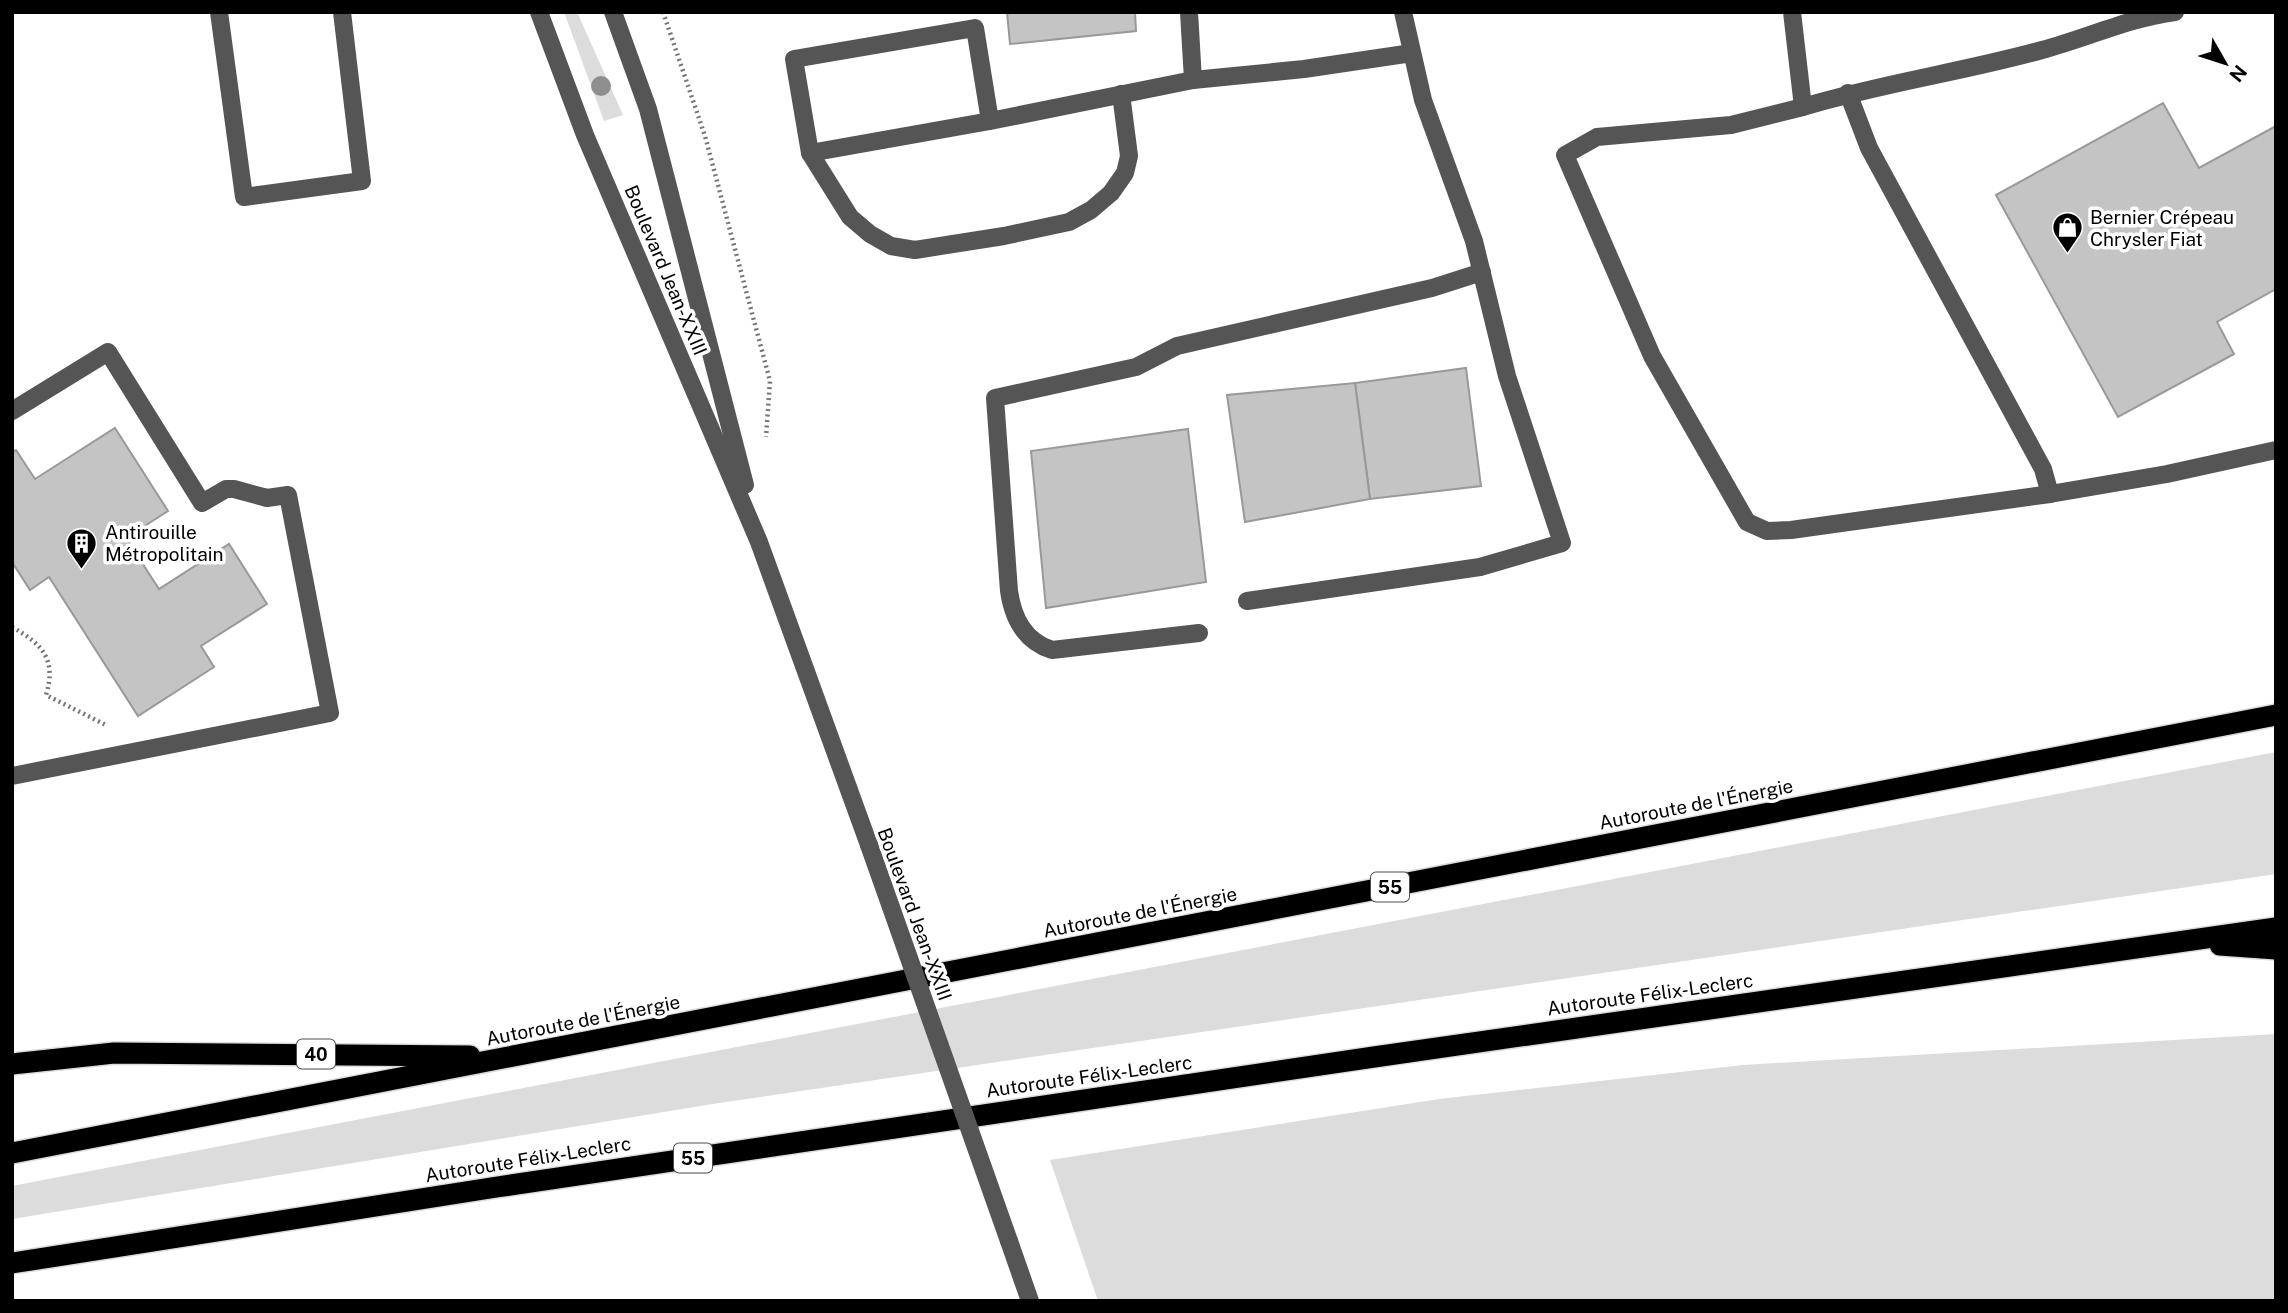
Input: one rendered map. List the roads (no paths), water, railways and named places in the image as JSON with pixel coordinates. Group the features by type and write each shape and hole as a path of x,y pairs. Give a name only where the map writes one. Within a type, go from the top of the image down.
{"highway":[{"name":"Autoroute de l'Énergie","path":"12,1153 2271,715"},
{"name":"55","path":"2173,943 2276,928"},
{"path":"2173,943 2276,949"},
{"name":"Autoroute Félix-Leclerc","path":"12,1263 538,1180 2173,943"},
{"name":"40","path":"12,1064 114,1053 518,1056"}],"street":[{"path":"219,12 244,197 362,181 341,12"},
{"name":"Boulevard Jean-XXIII","path":"539,12 586,135 760,542 1030,1301"},
{"name":"Boulevard Jean-XXIII","path":"613,12 648,109 760,542"},
{"path":"1189,12 1193,80"},
{"path":"1247,601 1480,567 1562,543 1507,376 1474,241 1423,100 1403,12"},
{"path":"1792,12 1803,107"},
{"path":"2175,12 2148,16 2042,51 1848,93 1731,125 1597,137 1564,155 1652,356 1741,515 1757,528 1768,531 1791,530 2050,494 2167,474 2276,450"},
{"path":"990,121 975,28 794,59 810,153 850,217 870,234 891,246 915,250 1004,236 1069,222 1091,210 1111,193 1125,173 1129,156 1121,94"},
{"path":"810,153 990,121 1193,80 1304,69 1412,53"},
{"path":"1848,93 1869,148 2043,469 2050,494"},
{"path":"1199,633 1052,650 1027,635 1014,615 1009,592 995,398 1136,367 1177,346 1432,288 1482,272"},
{"path":"12,411 108,352 202,503 226,489 267,498 288,495 330,713 12,776"}],"place":[{"name":"Bernier Crépeau Chrysler Fiat","path":"2067,255"},
{"name":"Antirouille Métropolitain","path":"82,570"}]}
